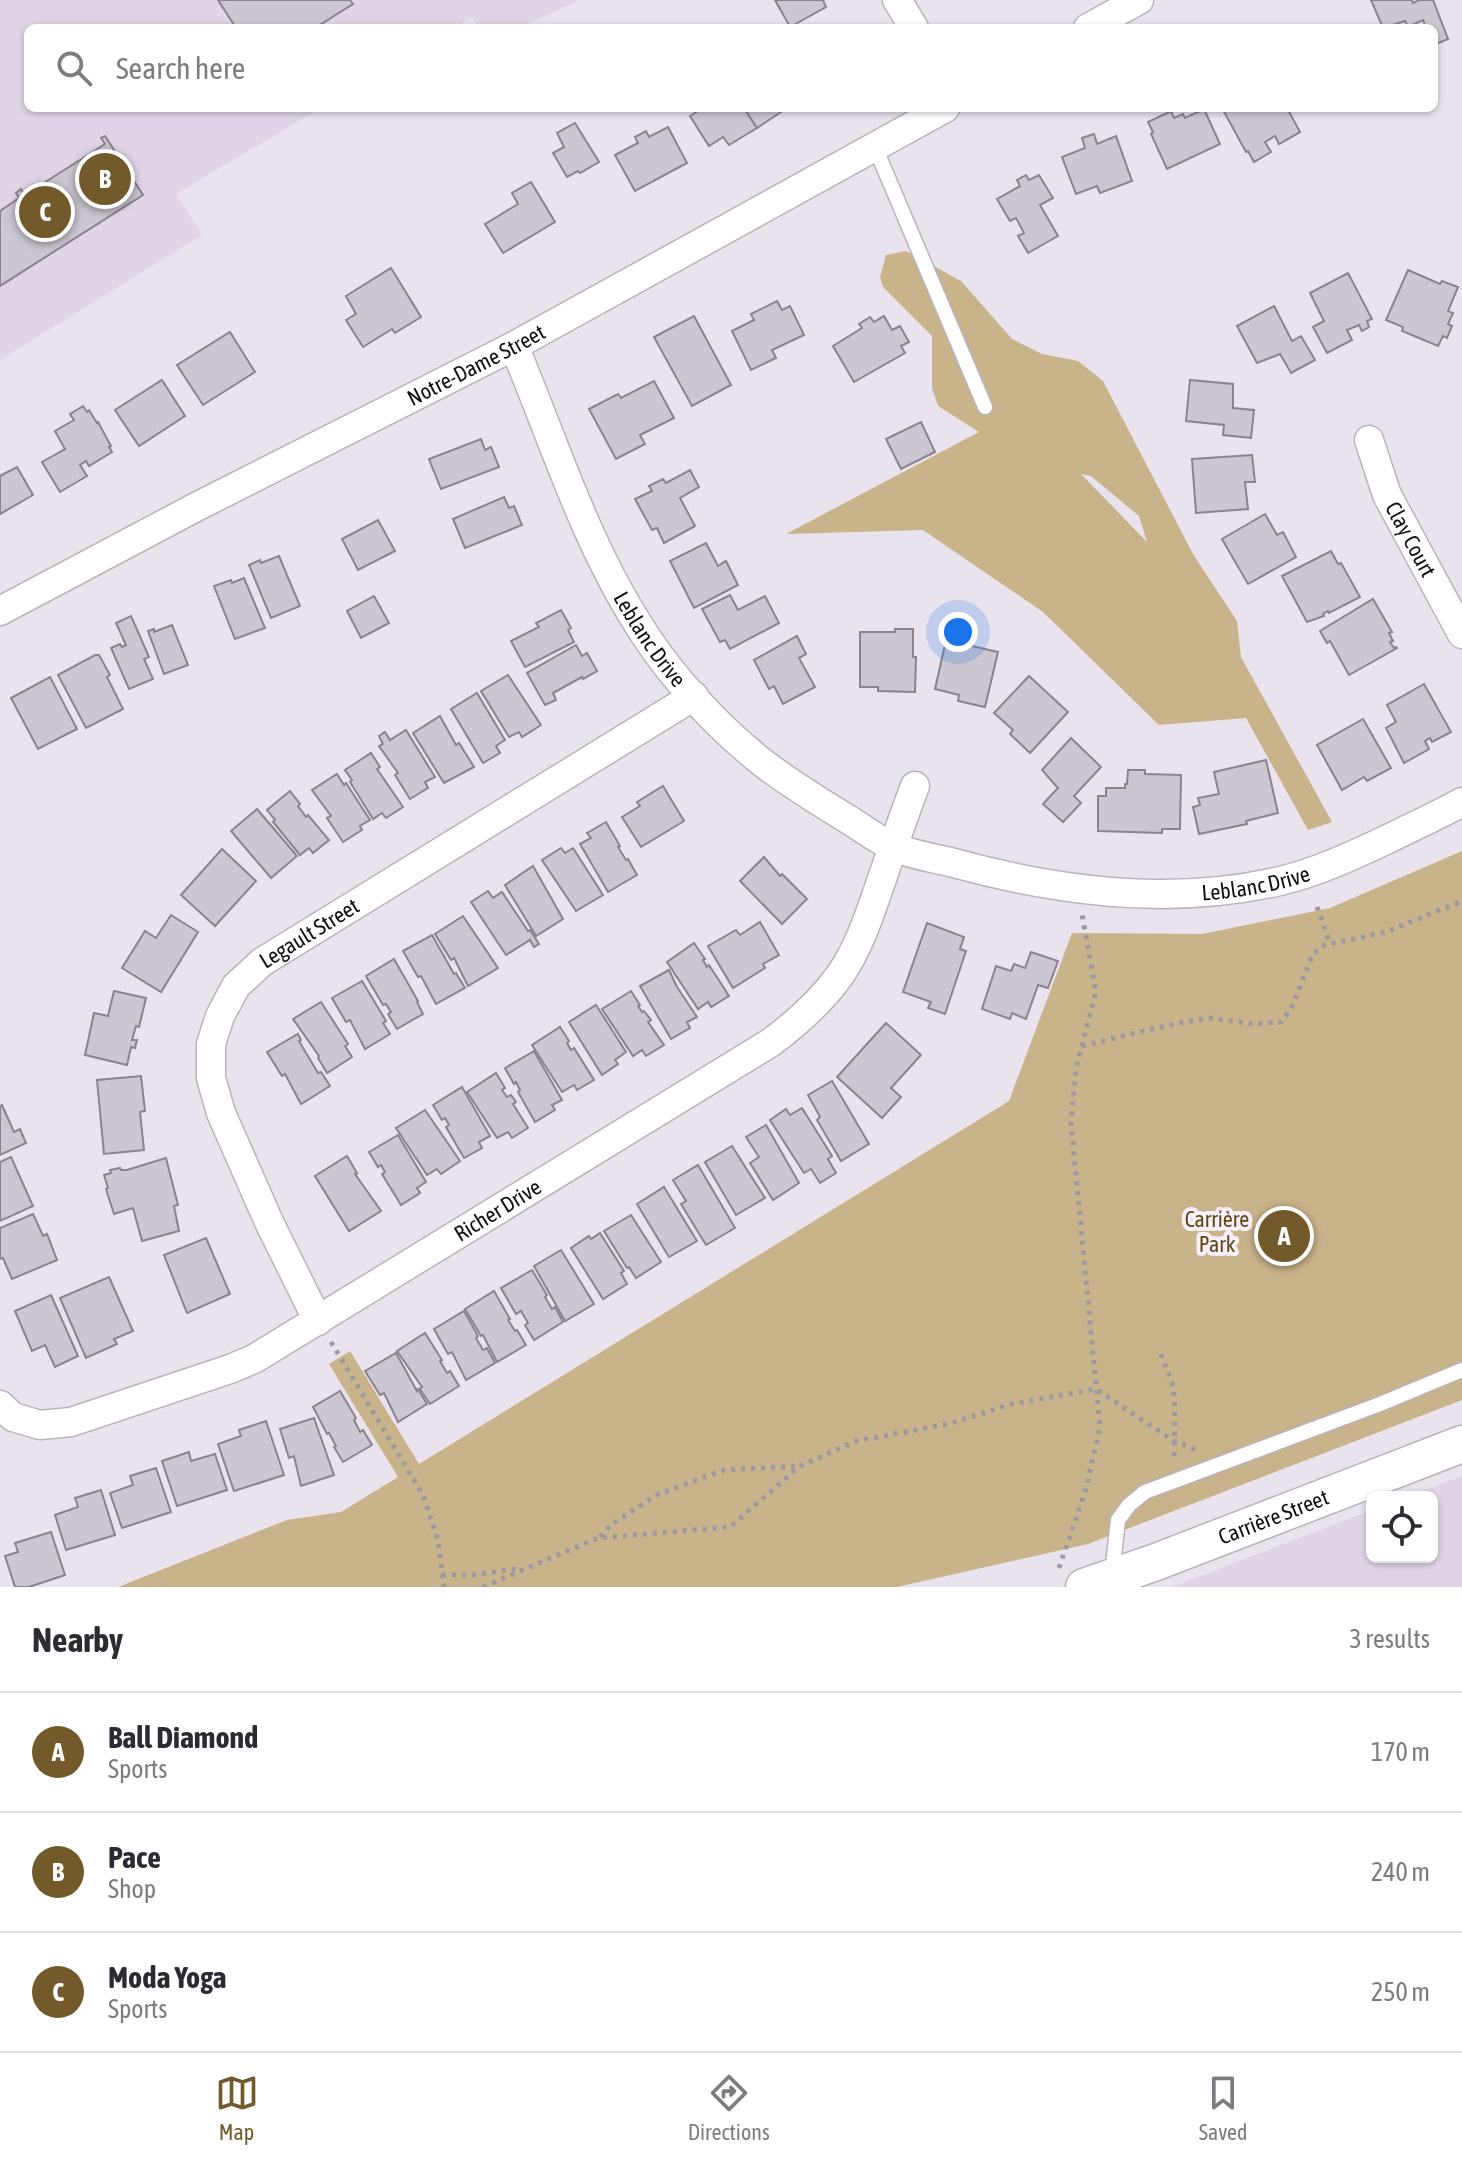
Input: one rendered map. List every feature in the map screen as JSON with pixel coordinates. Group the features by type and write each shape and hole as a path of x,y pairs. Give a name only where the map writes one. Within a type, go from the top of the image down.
{"street":[{"path":"897,0 912,24"},
{"path":"1095,24 1139,0"},
{"name":"Notre-Dame Street","path":"0,611 198,506 514,346 938,112"},
{"name":"Leblanc Drive","path":"514,346 575,500 612,580 645,636 669,669 727,730 763,762 893,847 1006,878 1079,889 1192,893 1251,887 1307,874 1358,853 1462,802"},
{"name":"Clay Court","path":"1369,440 1387,495 1462,634"},
{"name":"Legault Street","path":"318,1321 269,1222 221,1113 211,1078 211,1044 220,1016 236,986 262,962 694,696"},
{"path":"893,847 915,786"},
{"name":"Richer Drive","path":"0,1405 13,1417 40,1425 71,1422 254,1359 770,1043 797,1023 841,973 856,947 893,847"},
{"name":"Carrière Street","path":"1086,1581 1462,1444"}],"lane":[{"path":"875,147 985,407"},
{"path":"1086,1581 1118,1520 1129,1505 1145,1492 1462,1370"}],"path":[{"path":"1079,889 1096,992 1076,1068 1071,1123 1100,1426 1086,1489 1058,1570 1086,1581"},
{"path":"1081,1046 1209,1018 1254,1024 1281,1022 1291,1009 1313,954 1325,945 1386,932 1462,901"},
{"path":"1317,907 1330,944"},
{"path":"318,1321 423,1495 438,1540 444,1587"},
{"path":"1161,1354 1173,1386 1173,1481"},
{"path":"483,1587 598,1538 730,1527 800,1466 856,1441 948,1424 1012,1404 1096,1389 1174,1441 1225,1462"},
{"path":"598,1538 611,1525 656,1495 724,1470 800,1466"},
{"path":"442,1575 474,1575 529,1566"}],"shaded area":[{"path":"0,0 579,0 528,24 476,24 472,17 461,24 24,24 24,112 314,112 176,194 202,235 0,360"},
{"path":"1462,1476 1462,1587 1172,1587 1366,1512 1366,1563 1438,1563 1438,1491 1423,1491"}],"green space":[{"path":"906,251 961,281 1012,339 1042,354 1078,361 1103,381 1193,554 1237,621 1241,657 1332,822 1308,830 1246,718 1159,725 1043,612 923,530 786,534 979,432 938,406 932,388 932,336 883,287 880,277 886,255","holes":["1081,474 1091,476 1139,516 1147,542"]},
{"name":"Carrière Park","path":"1462,851 1462,1400 1088,1544 897,1587 118,1587 287,1520 341,1512 398,1477 329,1364 350,1351 419,1464 1009,1101 1072,933 1202,934 1330,908"}],"building":[{"path":"218,0 350,0 353,4 321,24 233,24"},
{"path":"775,0 823,0 826,7 795,24 788,24"},
{"path":"1371,0 1412,0 1413,3 1433,0 1448,39 1438,43 1438,24 1424,24 1423,20 1414,24 1406,24 1405,21 1381,24"},
{"path":"696,112 747,112 757,128 729,145 723,137 709,146 690,116"},
{"path":"747,112 781,112 757,128"},
{"path":"1169,112 1174,118 1183,114 1185,118 1205,112 1220,144 1167,169 1148,122"},
{"path":"1224,112 1289,112 1300,132 1279,144 1275,136 1265,142 1271,152 1254,162"},
{"path":"575,123 599,162 567,177 553,153 564,147 557,133"},
{"path":"668,127 687,163 635,191 615,155 638,143 635,137 646,131 649,137"},
{"path":"1094,134 1097,144 1116,136 1132,181 1100,193 1097,186 1076,194 1062,157 1085,148 1082,138"},
{"path":"105,136 143,195 0,286 0,211 19,198 16,193 21,189 25,195 105,144 101,138"},
{"path":"1026,175 1029,180 1039,175 1053,198 1040,205 1058,236 1028,253 1018,236 1024,233 1016,218 1010,221 997,199 1020,186 1017,180"},
{"path":"531,182 555,222 503,253 485,224 518,204 512,193"},
{"path":"391,268 421,317 395,333 392,329 363,347 346,320 356,314 346,296"},
{"path":"1408,270 1440,284 1442,281 1458,287 1448,311 1453,313 1448,324 1452,326 1447,338 1443,336 1438,346 1402,331 1403,327 1386,320"},
{"path":"1348,273 1372,319 1367,321 1369,327 1362,331 1359,325 1347,330 1352,340 1327,353 1313,327 1324,321 1310,293"},
{"path":"777,301 782,310 790,306 804,335 772,350 776,358 751,370 732,331 754,320 751,314"},
{"path":"1274,306 1292,341 1301,336 1315,360 1291,373 1280,354 1257,363 1237,326"},
{"path":"694,316 731,385 692,406 654,337"},
{"path":"884,316 892,330 900,326 909,342 901,346 905,353 854,382 833,346 862,328 859,324 870,317 874,322"},
{"path":"230,332 255,372 203,405 177,365"},
{"path":"162,380 185,416 139,446 115,410"},
{"path":"1190,380 1233,384 1233,408 1254,410 1251,438 1223,435 1224,425 1186,421"},
{"path":"654,381 674,418 640,435 645,444 616,459 589,409 618,394 621,398"},
{"path":"83,406 98,422 112,452 89,466 86,461 80,465 87,476 60,492 42,462 65,449 55,431 74,420 70,414"},
{"path":"921,422 935,452 901,469 886,439"},
{"path":"481,439 485,450 491,447 499,467 441,489 429,459"},
{"path":"1252,455 1255,482 1245,482 1248,509 1196,513 1192,459"},
{"path":"17,467 33,495 0,514 0,476"},
{"path":"690,470 699,487 680,498 695,526 664,543 657,528 652,530 635,499 652,491 649,486 663,479 666,483"},
{"path":"504,497 509,508 514,506 522,525 465,548 453,519"},
{"path":"1265,514 1277,535 1283,532 1296,557 1248,584 1222,539"},
{"path":"378,520 395,551 358,570 342,539"},
{"path":"706,543 718,566 726,561 738,585 694,608 670,561"},
{"path":"1331,551 1360,597 1307,622 1282,576"},
{"path":"279,556 300,606 271,618 249,565"},
{"path":"244,578 265,628 235,639 214,586"},
{"path":"730,595 738,610 765,596 779,623 730,649 725,640 720,642 702,609"},
{"path":"374,596 389,623 361,638 347,611"},
{"path":"1373,599 1392,632 1389,633 1393,641 1390,642 1397,648 1349,675 1330,641 1327,643 1320,631"},
{"path":"561,610 571,628 568,630 574,642 525,667 511,641 539,627 536,623"},
{"path":"131,616 149,657 144,659 153,679 129,689 111,648 126,645 116,623"},
{"path":"172,625 188,665 164,674 148,631 154,629 154,632"},
{"path":"895,629 913,629 915,692 860,687 860,632 895,632"},
{"path":"797,636 806,654 799,658 815,687 783,704 774,686 769,689 754,660"},
{"path":"946,640 998,652 985,707 958,701 959,695 935,689"},
{"path":"576,645 582,656 587,653 597,671 553,693 556,700 545,705 527,673"},
{"path":"99,655 110,675 107,677 123,709 86,728 58,675"},
{"path":"508,675 541,725 522,737 519,732 509,737 481,691"},
{"path":"1029,676 1068,712 1030,753 1010,734 1013,730 994,713"},
{"path":"50,677 77,729 38,749 11,698"},
{"path":"1424,684 1451,732 1432,742 1430,738 1425,741 1429,749 1404,763 1386,728 1396,722 1387,705"},
{"path":"477,693 505,740 496,746 500,753 483,763 451,709"},
{"path":"440,716 456,745 459,743 474,767 444,783 413,733"},
{"path":"1363,719 1391,768 1367,781 1364,777 1342,790 1317,745"},
{"path":"406,730 435,777 425,782 428,788 410,799 395,775 398,773 379,746 383,744 379,736 385,732 390,740"},
{"path":"1071,738 1101,767 1074,796 1081,803 1063,822 1043,804 1058,788 1042,770"},
{"path":"371,753 380,767 377,769 403,807 386,818 382,813 373,819 345,770"},
{"path":"1266,760 1278,813 1246,821 1247,824 1199,834 1193,807 1200,805 1198,798 1219,794 1214,772"},
{"path":"1128,770 1181,775 1180,829 1162,829 1162,833 1098,831 1098,796 1106,796 1106,788 1125,788"},
{"path":"337,774 370,820 360,826 362,830 343,842 327,818 331,816 312,790"},
{"path":"663,786 684,821 641,847 622,817 640,806 637,802"},
{"path":"290,791 306,817 308,815 329,840 313,853 309,848 300,855 267,810"},
{"path":"257,809 297,856 271,878 231,831"},
{"path":"606,822 637,875 608,892 580,844 591,838 587,833"},
{"path":"561,848 565,853 573,848 603,895 576,911 542,860"},
{"path":"222,849 256,881 215,926 181,895"},
{"path":"764,857 780,876 782,874 807,899 782,924 740,881"},
{"path":"533,866 563,919 536,936 505,885"},
{"path":"488,891 493,898 502,892 539,944 534,947 530,940 506,955 471,902"},
{"path":"171,915 198,932 161,992 122,968 145,931 156,938"},
{"path":"463,916 498,968 468,986 454,958 451,960 435,934"},
{"path":"760,922 779,955 763,964 765,968 733,988 708,946 736,930 740,935"},
{"path":"927,923 964,937 960,949 966,951 945,1014 928,1008 931,1002 903,992"},
{"path":"432,935 465,988 436,1004 403,951"},
{"path":"694,943 729,996 711,1007 708,1002 698,1009 667,962"},
{"path":"1031,952 1058,961 1048,988 1038,985 1026,1019 1012,1013 1010,1019 982,1009 996,966 1011,971 1014,964 1025,968"},
{"path":"394,959 423,1014 397,1029 388,1014 391,1012 386,1004 383,1005 366,976"},
{"path":"669,970 697,1017 687,1022 690,1028 671,1039 640,986"},
{"path":"362,981 386,1021 383,1023 390,1034 365,1049 350,1020 346,1022 332,998"},
{"path":"114,991 146,998 139,1027 136,1026 132,1040 137,1040 135,1048 131,1047 127,1065 85,1055 94,1013 108,1016"},
{"path":"631,991 664,1045 646,1056 642,1050 633,1056 602,1009"},
{"path":"321,1002 348,1044 345,1046 352,1057 327,1073 293,1019"},
{"path":"596,1005 626,1052 615,1060 618,1064 602,1075 569,1022"},
{"path":"886,1023 921,1055 891,1088 901,1097 882,1118 837,1077"},
{"path":"560,1027 571,1050 574,1048 594,1080 577,1090 574,1085 562,1092 532,1045"},
{"path":"298,1034 318,1073 321,1072 330,1086 301,1104 285,1074 282,1076 267,1052"},
{"path":"534,1051 562,1100 552,1105 555,1110 535,1122 518,1092 516,1082 514,1084 505,1068"},
{"path":"496,1073 505,1088 502,1090 516,1102 513,1104 528,1128 512,1138 508,1132 497,1138 467,1092"},
{"path":"141,1076 145,1111 140,1112 144,1150 104,1154 97,1080"},
{"path":"832,1081 869,1144 841,1161 817,1120 820,1117 808,1095"},
{"path":"462,1087 490,1136 479,1142 482,1148 464,1158 446,1127 449,1125 445,1118 442,1120 433,1105"},
{"path":"0,1106 14,1132 20,1129 26,1143 0,1155"},
{"path":"802,1108 832,1156 828,1159 836,1173 820,1183 811,1169 804,1173 770,1120 786,1109 790,1115"},
{"path":"425,1110 460,1161 441,1174 437,1169 427,1175 396,1128"},
{"path":"766,1125 799,1183 773,1200 750,1163 759,1157 746,1137"},
{"path":"398,1135 426,1182 417,1188 420,1193 401,1205 382,1174 385,1172 381,1165 378,1167 369,1152"},
{"path":"732,1146 765,1198 736,1215 705,1162"},
{"path":"347,1156 355,1174 381,1211 349,1231 315,1176"},
{"path":"11,1157 33,1206 0,1221 0,1162"},
{"path":"166,1158 178,1205 174,1206 179,1231 142,1241 133,1208 114,1214 104,1175 111,1173 110,1170 127,1170"},
{"path":"698,1165 735,1228 706,1245 681,1204 686,1201 673,1180"},
{"path":"664,1187 697,1241 669,1257 637,1204"},
{"path":"33,1214 43,1236 47,1234 57,1260 12,1279 3,1258 0,1259 0,1228"},
{"path":"631,1215 661,1262 636,1278 604,1231"},
{"path":"600,1233 624,1271 621,1273 627,1284 603,1299 571,1248"},
{"path":"206,1238 230,1294 187,1313 164,1255"},
{"path":"561,1250 594,1304 565,1321 534,1266"},
{"path":"532,1270 552,1309 555,1307 563,1322 534,1340 521,1311 516,1314 501,1288"},
{"path":"109,1277 133,1331 114,1339 117,1344 86,1358 60,1298"},
{"path":"494,1291 508,1320 526,1345 497,1362 465,1309"},
{"path":"51,1295 78,1356 55,1367 45,1345 32,1351 15,1311"},
{"path":"464,1311 483,1350 487,1348 495,1363 466,1380 452,1352 448,1354 434,1329"},
{"path":"425,1333 447,1373 450,1371 459,1386 430,1404 397,1351"},
{"path":"396,1353 427,1404 398,1422 384,1393 380,1395 365,1371"},
{"path":"340,1391 356,1418 354,1420 360,1432 363,1430 372,1445 343,1462 313,1407"},
{"path":"314,1418 334,1475 301,1486 294,1456 289,1458 280,1429"},
{"path":"266,1421 284,1475 234,1491 218,1444 241,1436 239,1430"},
{"path":"189,1452 191,1461 215,1454 227,1490 177,1506 162,1461"},
{"path":"156,1468 171,1512 122,1528 110,1493 133,1485 130,1476"},
{"path":"101,1490 115,1535 66,1550 55,1515 78,1507 75,1498"},
{"path":"51,1532 65,1575 29,1587 15,1587 5,1556 18,1552 15,1543"}],"place":[{"name":"Pace","path":"105,179"},
{"name":"Moda Yoga","path":"45,212"},
{"name":"Ball Diamond","path":"1284,1236"}]}
